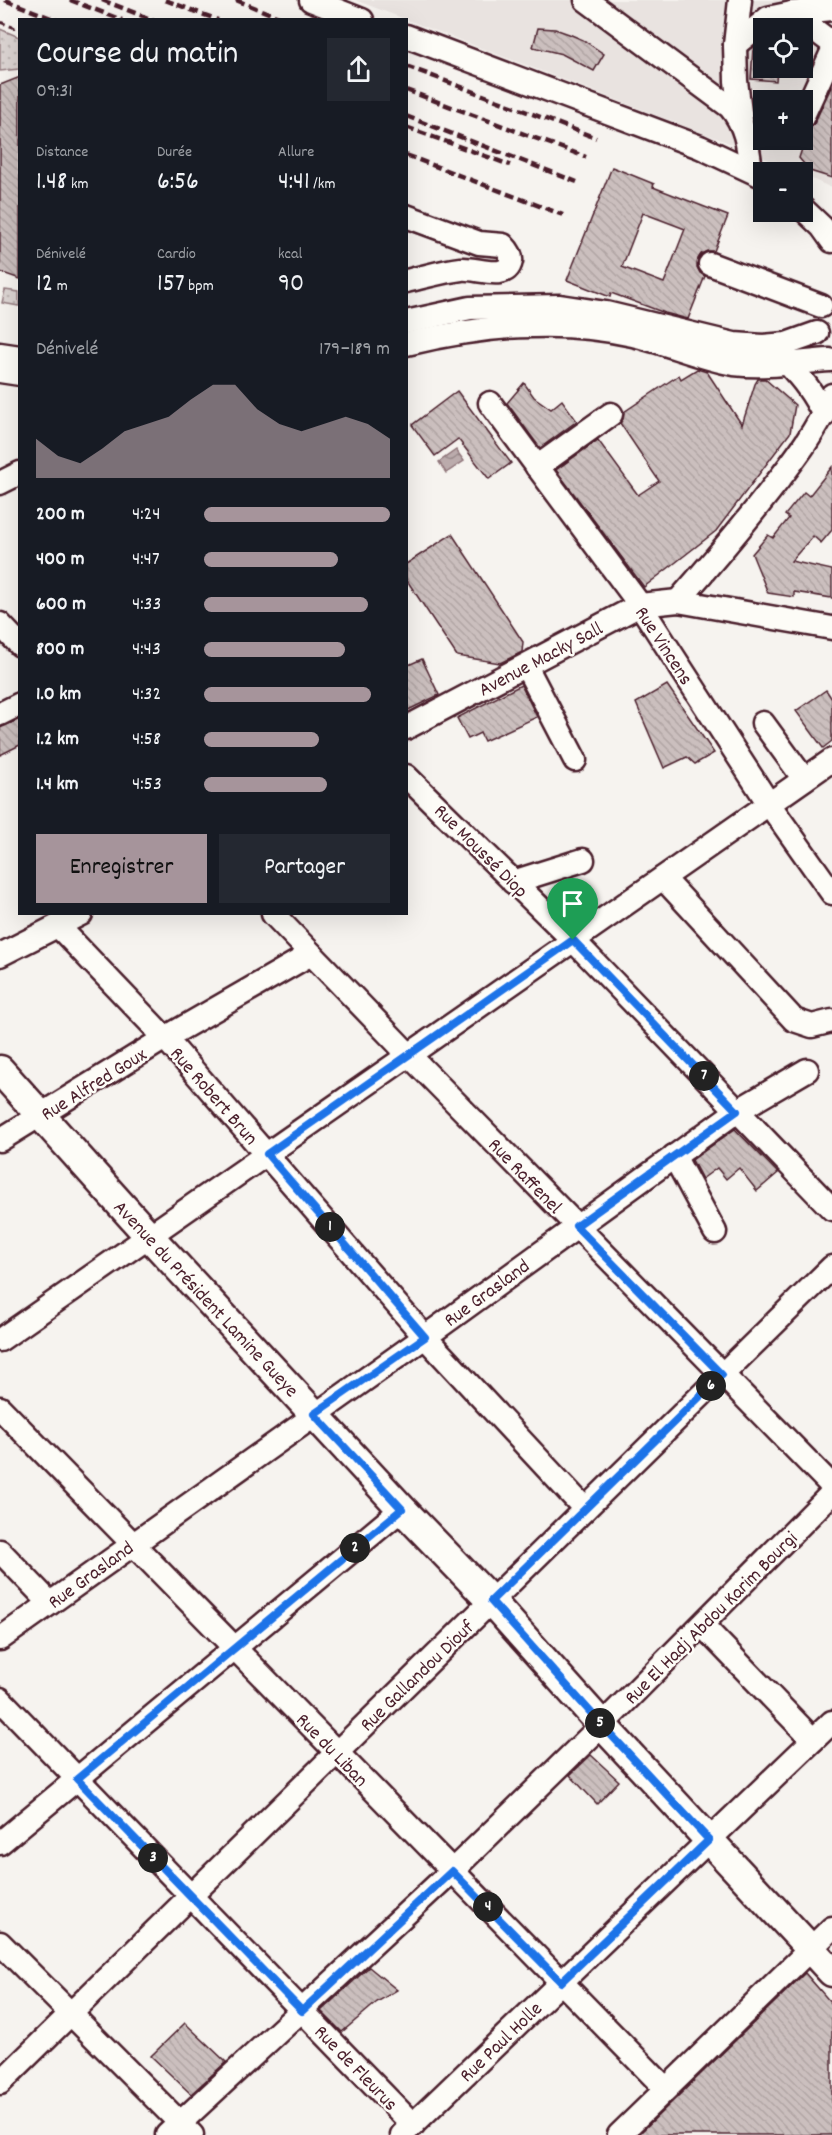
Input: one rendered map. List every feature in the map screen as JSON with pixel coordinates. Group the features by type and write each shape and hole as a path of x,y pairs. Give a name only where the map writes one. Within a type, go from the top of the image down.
{"main road":[{"name":"Avenue du Président Lamine Gueye","path":"0,1070 149,1236 402,1509 491,1601 602,1725 832,1972"}],"street":[{"path":"310,0 357,18"},
{"path":"586,0 721,99 741,120"},
{"path":"740,0 735,45 736,81 741,120 754,162"},
{"path":"735,45 769,9 792,13 832,9"},
{"path":"792,13 832,43"},
{"path":"408,37 700,147 753,172"},
{"path":"813,94 832,52"},
{"path":"408,217 479,243 503,245 511,257 506,270 500,273 462,269 408,281"},
{"path":"813,218 832,241"},
{"path":"710,264 826,298 817,319 817,333 831,361"},
{"path":"408,322 470,308 560,306 606,313 734,344 763,346 786,344 817,333"},
{"path":"408,344 484,328 522,325 568,326 632,335 733,364 831,361"},
{"path":"0,354 18,357"},
{"path":"678,601 731,540 805,446 828,405 787,363"},
{"path":"0,371 18,374"},
{"name":"Rue Vincens","path":"490,403 640,605 769,804 832,892"},
{"path":"537,467 610,414"},
{"path":"0,483 18,474"},
{"name":"Avenue Macky Sall","path":"408,727 640,605 678,601 832,628"},
{"path":"526,666 575,760"},
{"path":"0,714 18,705"},
{"path":"763,723 804,780"},
{"path":"0,1340 832,760"},
{"name":"Rue Moussé Diop","path":"408,778 573,940 832,1209"},
{"path":"513,882 583,860"},
{"path":"663,878 794,1020 812,1026 832,1021"},
{"path":"4,948 79,915"},
{"name":"Rue Raffenel","path":"274,915 408,1055 832,1486"},
{"name":"Rue Robert Brun","path":"58,926 165,1038 425,1337 585,1509"},
{"name":"Rue Alfred Goux","path":"0,1140 165,1038 311,954"},
{"name":"Rue Grasland","path":"0,1639 425,1337 737,1111 807,1070"},
{"path":"674,1156 714,1232"},
{"name":"Rue Gallandou Diouf","path":"0,2083 832,1267"},
{"name":"Rue du Liban","path":"0,1408 666,2089"},
{"name":"Rue El Hadj Abdou Karim Bourgi","path":"180,2131 302,2011 452,1871 602,1725 832,1493"},
{"path":"0,1843 402,1509"},
{"path":"0,1551 50,1603"},
{"path":"702,1625 813,1740"},
{"name":"Rue de Fleurus","path":"0,1699 302,2011 408,2130"},
{"name":"Rue Paul Holle","path":"408,2130 832,1722"},
{"path":"619,2135 832,1928"},
{"path":"0,1943 71,2013 180,2131"}],"path":[{"path":"0,22 18,29"}],"shaded area":[{"path":"355,0 832,0 832,188 813,179 813,162 774,162 408,20 408,18 402,18"},
{"path":"0,29 18,37 18,69 0,71"},
{"path":"5,290 18,292 18,306 2,303"}],"water":[{"path":"456,450 464,461 446,473 439,462"}],"building":[{"path":"538,28 555,29 569,34 604,54 594,71 562,54 533,47"},
{"path":"753,48 753,78 776,78 776,81 751,79"},
{"path":"18,78 18,278 0,272 0,85"},
{"path":"832,85 832,178 813,172 813,162 802,162 799,158 802,150 813,150 814,124"},
{"path":"612,167 654,184 653,187 728,216 714,251 701,254 698,259 697,267 705,276 688,319 611,293 610,297 567,280","holes":["643,213 685,229 664,283 622,267"]},
{"path":"697,369 707,372 742,425 755,384 758,379 765,379 795,405 790,433 716,531 644,587 556,470 598,440 638,495 659,481 620,423 624,412 679,375 681,379"},
{"path":"524,383 534,397 551,409 562,400 577,421 540,448 507,403"},
{"path":"457,391 511,463 489,479 458,439 435,456 412,425"},
{"path":"832,467 832,530 821,543 813,536 791,561 832,570 832,598 794,592 794,597 768,593 752,554 768,535 773,538 789,518 785,515 804,492 809,496"},
{"path":"452,534 523,642 522,652 500,663 457,656 408,582 408,563"},
{"path":"422,659 439,695 408,710 408,665"},
{"path":"521,685 537,717 484,741 480,733 468,739 457,718"},
{"path":"667,685 714,753 695,764 687,757 664,768 636,703"},
{"path":"826,690 832,699 832,741 823,748 796,711"},
{"path":"18,720 18,746 0,755 0,728"},
{"path":"735,1129 778,1173 757,1191 739,1168 726,1179 717,1168 702,1179 692,1160"},
{"path":"591,1755 619,1781 597,1804 570,1775"},
{"path":"369,1967 397,1990 377,2002 342,2032 321,2011"},
{"path":"805,1973 832,2004 832,2135 638,2135"},
{"path":"185,2023 226,2062 191,2094 151,2056"}],"railway":[{"path":"5,0 51,18"},
{"path":"70,0 117,18"},
{"path":"102,0 148,18"},
{"path":"165,0 213,18"},
{"path":"236,0 281,18"},
{"path":"408,67 596,138"},
{"path":"408,91 586,157"},
{"path":"408,117 577,182"},
{"path":"408,128 510,165"},
{"path":"408,156 563,215"}],"route":[{"path":"573,940 737,1111 576,1226 722,1375 491,1601 709,1840 561,1982 452,1871 302,2011 77,1779 402,1509 314,1414 425,1337 267,1154 573,940"}]}
